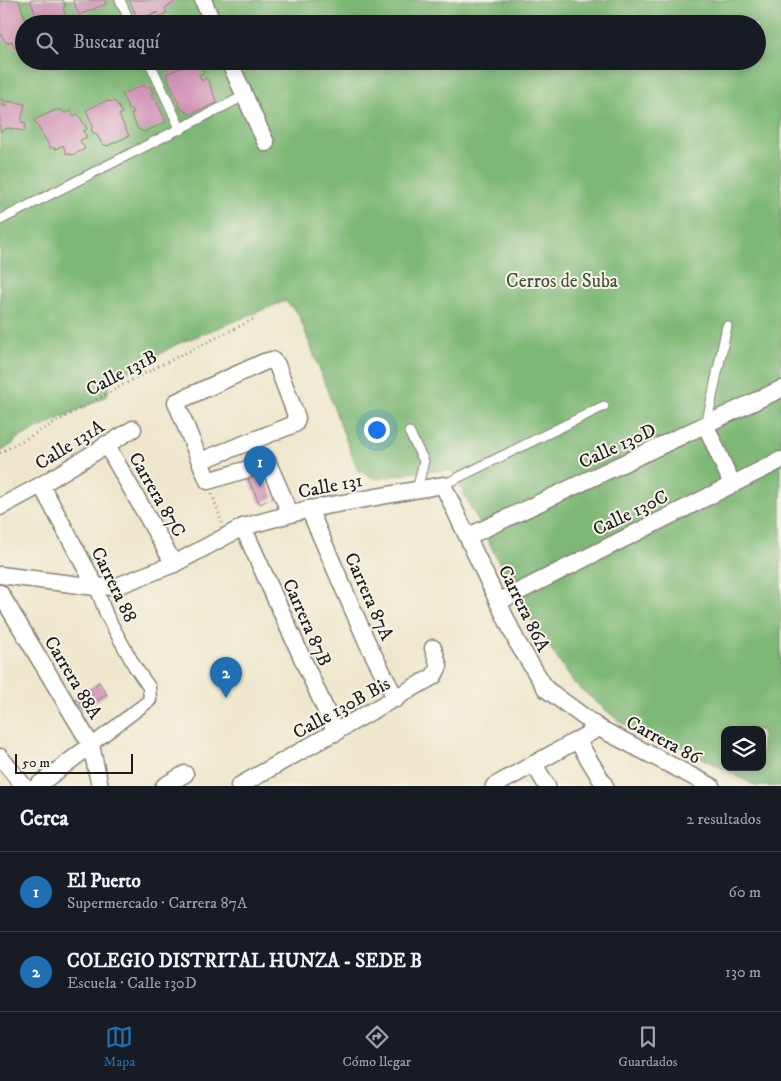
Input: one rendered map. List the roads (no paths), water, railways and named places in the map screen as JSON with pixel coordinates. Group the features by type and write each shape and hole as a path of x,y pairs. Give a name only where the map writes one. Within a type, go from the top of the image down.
{"street":[{"path":"203,0 209,15"},
{"path":"234,70 266,143"},
{"path":"200,461 295,424 297,418 277,365 272,360 176,402 208,481 268,463 290,512"},
{"name":"Calle 130D","path":"469,536 706,426 781,389"},
{"path":"706,426 732,484"},
{"name":"Calle 131A","path":"0,507 41,485 133,429"},
{"name":"Carrera 87C","path":"106,444 174,564"},
{"name":"Calle 130C","path":"498,602 781,460"},
{"name":"Carrera 88","path":"41,485 96,587 107,616 135,667 149,687 150,700 91,745"},
{"name":"Calle 131","path":"0,575 96,587 117,586 174,564 243,527 290,512 443,485"},
{"name":"Carrera 86A","path":"443,485 469,536 517,642 546,690 599,728"},
{"name":"Carrera 87A","path":"309,508 367,642 396,699"},
{"name":"Carrera 87B","path":"243,527 336,733"},
{"name":"Carrera 88A","path":"0,594 91,745 100,786"},
{"name":"Calle 130B Bis","path":"239,786 259,781 336,733 434,676 439,666 433,648"},
{"path":"494,786 599,728"},
{"name":"Carrera 86","path":"599,728 710,786"},
{"path":"577,740 605,786"},
{"path":"37,786 91,745"},
{"path":"0,757 24,786"},
{"path":"534,764 547,786"},
{"path":"164,786 186,774"}],"lane":[{"path":"120,0 127,15"},
{"path":"153,70 181,130"},
{"path":"0,220 181,130 244,96"},
{"path":"706,426 728,326"},
{"name":"Calle 131","path":"443,485 604,406"},
{"path":"409,432 424,461 417,490"}],"place":[{"name":"El Puerto","path":"260,487"},
{"name":"COLEGIO DISTRITAL HUNZA - SEDE B","path":"226,698"}],"park label":[{"name":"Cerros de Suba","path":"562,280"}]}
